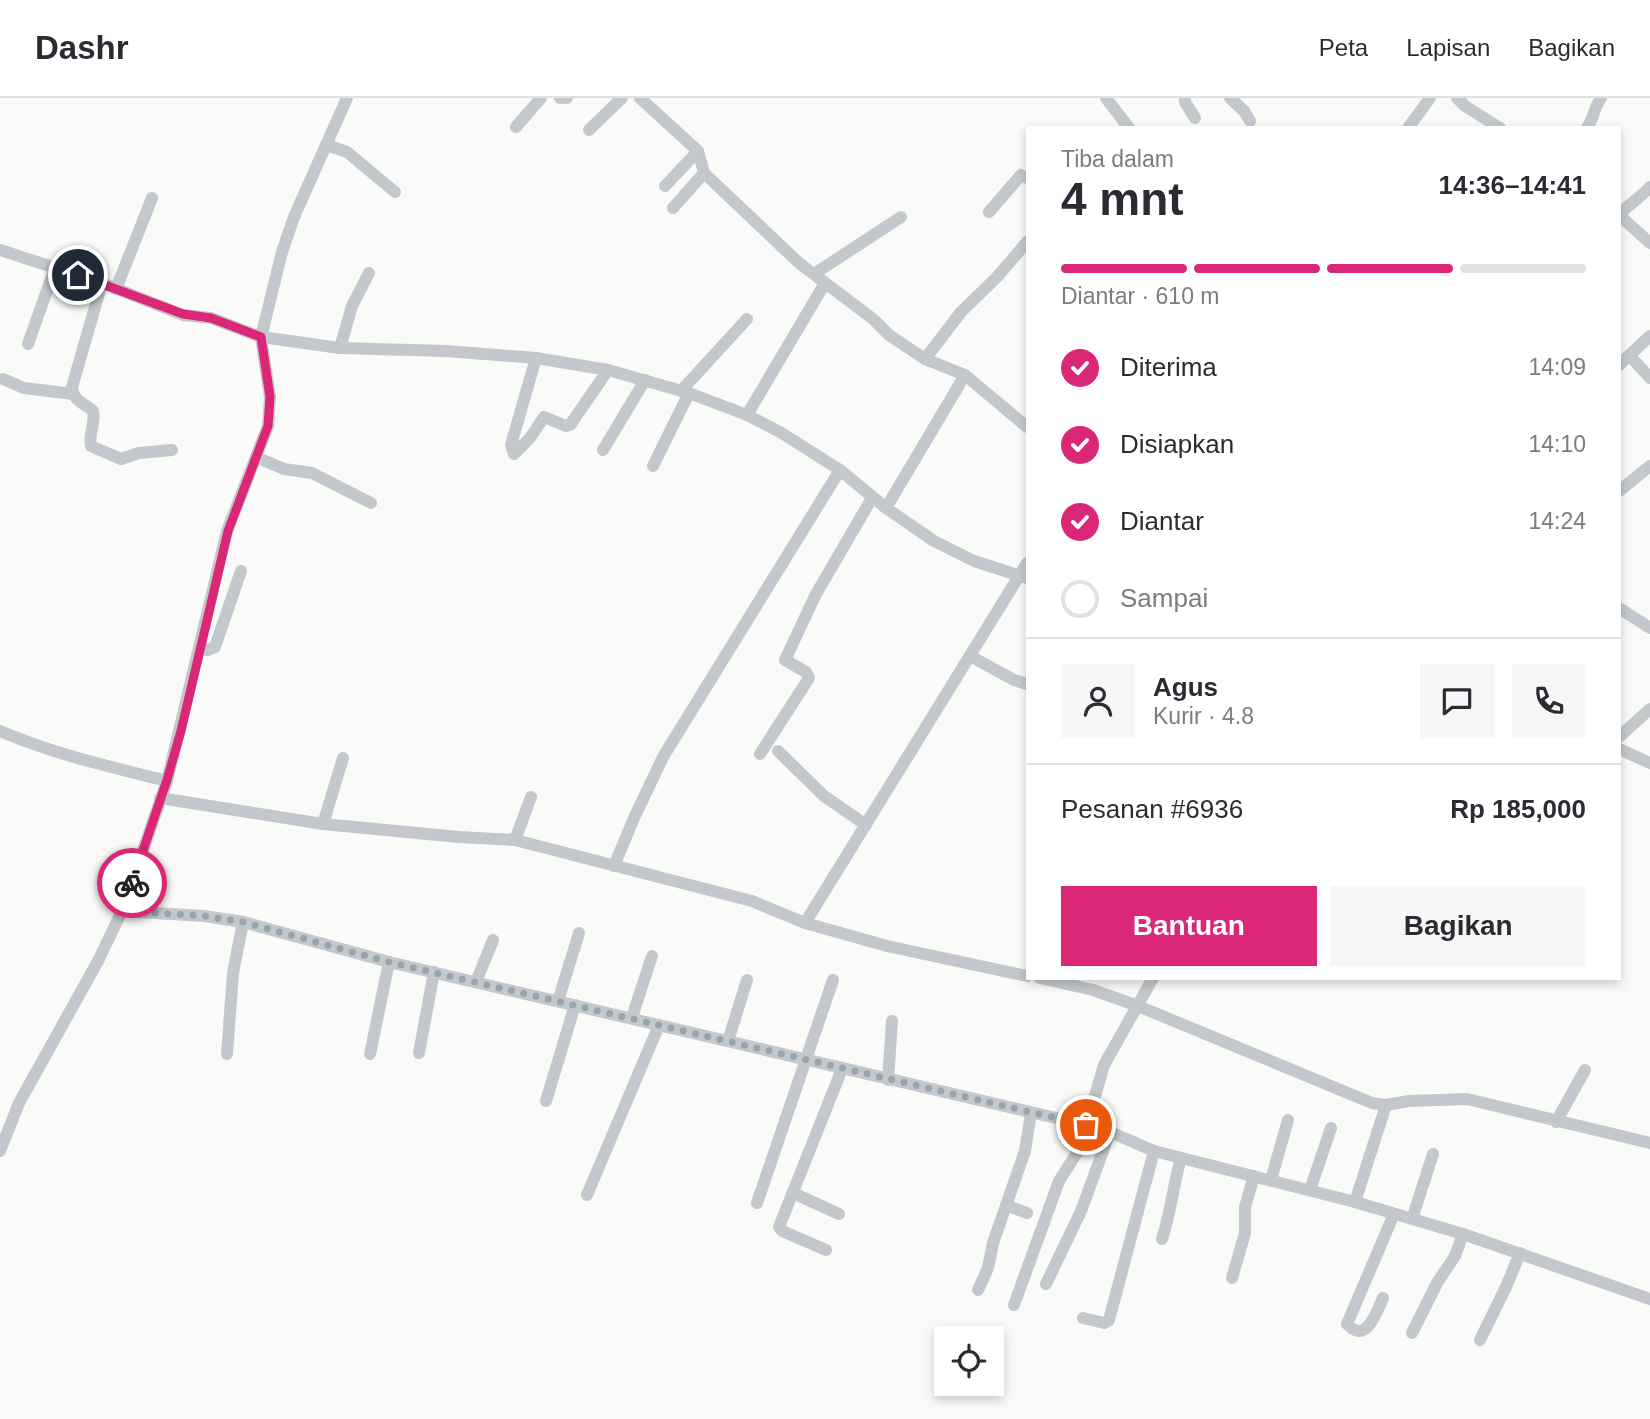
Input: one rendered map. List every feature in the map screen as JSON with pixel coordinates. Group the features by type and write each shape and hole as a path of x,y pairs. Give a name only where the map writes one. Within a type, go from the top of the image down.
{"street":[{"path":"0,1151 19,1103 74,1006 122,911 167,780 228,531 268,426 270,412 266,358 261,337 282,252 294,216 347,98"},
{"path":"516,127 541,98"},
{"path":"560,98 567,98"},
{"path":"589,130 622,98"},
{"path":"640,98 698,151 704,173 799,263 873,319 889,335 925,359 965,375 1026,426"},
{"path":"1106,98 1127,126"},
{"path":"1185,98 1188,109 1195,118"},
{"path":"1230,98 1244,111 1249,125"},
{"path":"1409,126 1430,98"},
{"path":"1457,98 1497,126"},
{"path":"1588,126 1593,120 1596,104 1601,98"},
{"path":"326,145 347,152 395,192"},
{"path":"665,186 698,151"},
{"path":"673,208 704,173"},
{"path":"989,212 1021,175 1026,178"},
{"path":"1621,213 1629,203 1641,198 1650,187"},
{"path":"116,289 152,198"},
{"path":"814,274 901,217"},
{"path":"1621,217 1650,243"},
{"path":"925,359 961,313 1026,243"},
{"path":"0,250 102,283 183,314 211,318 261,337 340,348 446,351 537,358 608,370 685,392 747,415 780,432 841,470 886,508 934,541 974,561 1025,572 805,923"},
{"path":"27,344 55,268"},
{"path":"340,348 352,306 369,273"},
{"path":"102,283 72,387 78,400 93,411 89,438 91,446 121,459 139,453 172,450"},
{"path":"747,415 825,283"},
{"path":"653,466 685,392 747,319"},
{"path":"1621,363 1650,336"},
{"path":"1630,356 1650,377"},
{"path":"537,358 510,445 514,454 532,435 544,416 566,426 570,425 608,370"},
{"path":"886,508 965,375"},
{"path":"2,379 24,388 73,394"},
{"path":"603,450 645,380"},
{"path":"256,457 285,469 312,473 371,503"},
{"path":"1621,489 1650,466"},
{"path":"614,866 663,757 841,470"},
{"path":"761,754 809,678 806,672 785,660 791,643 816,594 873,498"},
{"path":"200,649 215,647 241,571"},
{"path":"1621,609 1650,628"},
{"path":"970,656 1026,684"},
{"path":"1621,735 1650,709"},
{"path":"0,731 25,742 102,765 167,780"},
{"path":"1621,750 1650,763"},
{"path":"778,751 824,796 866,825"},
{"path":"323,824 343,758"},
{"path":"515,840 531,797"},
{"path":"160,798 323,824 515,840 752,901 805,923 887,946 1026,976"},
{"path":"122,911 204,916 243,922 389,962 1086,1125 1154,1151 1355,1202 1463,1234 1650,1299"},
{"path":"227,1054 233,973 243,922"},
{"path":"558,1001 579,933"},
{"path":"476,982 494,940"},
{"path":"632,1017 652,956"},
{"path":"370,1054 389,962"},
{"path":"419,1053 434,972"},
{"path":"728,1041 747,980"},
{"path":"757,1203 832,980"},
{"path":"1059,980 1097,984 1138,1006 1372,1103 1386,1105 1409,1101 1467,1100 1649,1141"},
{"path":"1014,1305 1059,1181 1080,1148 1104,1065 1152,980"},
{"path":"546,1101 575,1005"},
{"path":"887,1080 892,1021"},
{"path":"587,1195 659,1024"},
{"path":"825,1250 782,1231 779,1227 842,1069"},
{"path":"1556,1122 1585,1070"},
{"path":"1355,1202 1386,1105"},
{"path":"978,1290 988,1268 993,1243 1025,1151 1031,1113"},
{"path":"1270,1180 1288,1120"},
{"path":"1310,1190 1331,1128"},
{"path":"1046,1284 1073,1232 1110,1132"},
{"path":"1083,1318 1104,1323 1109,1320 1154,1151"},
{"path":"1412,1219 1433,1154"},
{"path":"1162,1239 1172,1210 1171,1193 1181,1158"},
{"path":"1232,1278 1245,1233 1245,1208 1254,1176"},
{"path":"793,1193 839,1214"},
{"path":"1006,1205 1027,1213"},
{"path":"1382,1298 1370,1327 1362,1331 1352,1329 1347,1324 1394,1214"},
{"path":"1412,1333 1437,1283 1455,1256 1463,1234"},
{"path":"1480,1340 1520,1253"}],"way so far":[{"path":"132,883 122,911 204,916 243,922 389,962 1086,1125"}],"route":[{"path":"78,275 183,314 211,318 261,337 270,397 268,426 228,531 181,731 132,883"}]}
